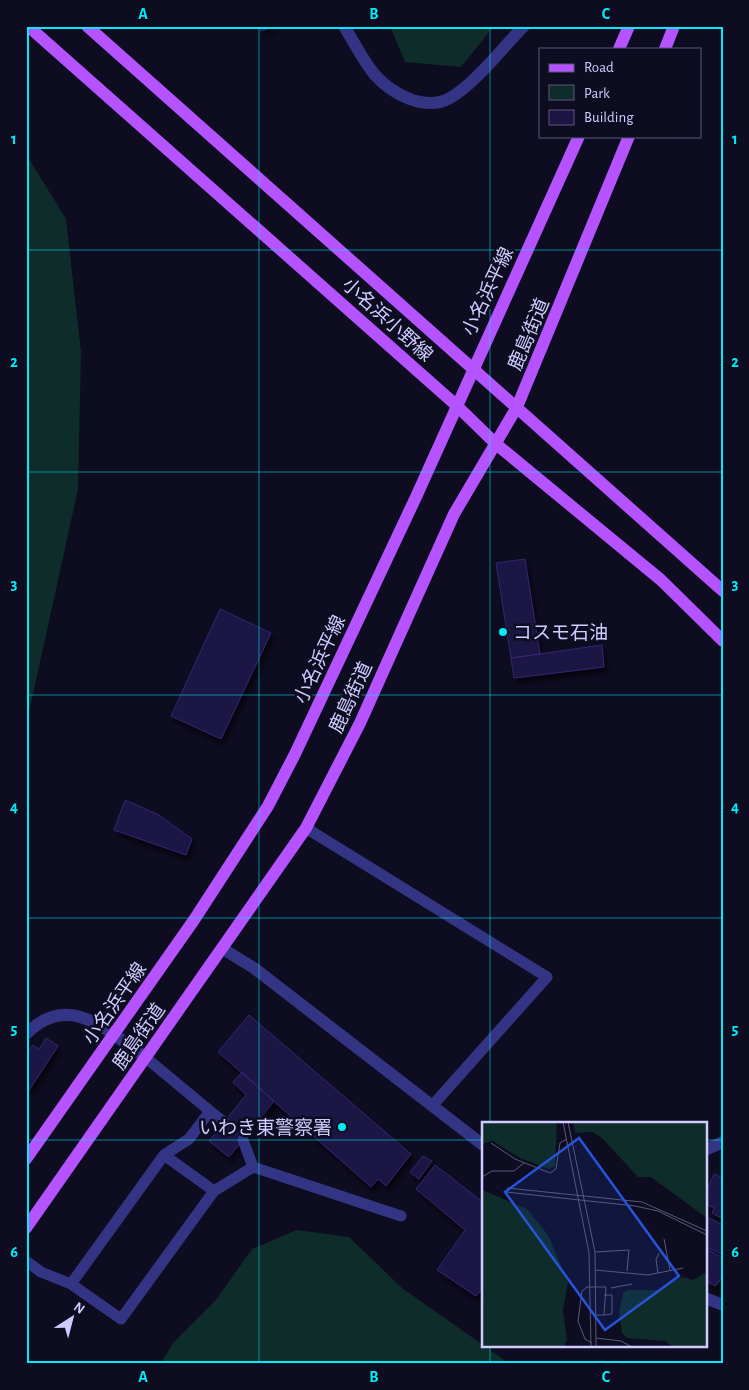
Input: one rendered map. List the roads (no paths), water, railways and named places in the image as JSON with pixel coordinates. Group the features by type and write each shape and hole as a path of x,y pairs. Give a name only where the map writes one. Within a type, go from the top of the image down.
{"main road":[{"name":"小名浜小野線","path":"28,26 456,405 496,444 661,580 723,641"},
{"name":"小名浜小野線","path":"86,26 723,591"},
{"path":"619,48 629,26"},
{"path":"665,48 674,26"},
{"name":"小名浜平線","path":"26,1159 194,920 268,806 295,754 403,524 472,368 578,138"},
{"name":"鹿島街道","path":"26,1228 145,1057 224,949 306,828 360,723 454,514 517,407 628,138"}],"street":[{"path":"344,26 375,75 392,89 415,101 435,103 449,98 466,86 524,26"},
{"path":"224,949 254,968 482,1145"},
{"path":"26,1034 39,1021 62,1013 89,1018 145,1057"},
{"path":"706,1150 723,1142"},
{"path":"706,1298 722,1303"}],"lane":[{"path":"306,828 546,977 432,1106"},
{"path":"145,1057 224,1122"},
{"path":"71,1284 164,1155 189,1139 210,1111"},
{"path":"243,1140 253,1166"},
{"path":"164,1155 214,1191"},
{"path":"26,1261 40,1272 71,1284 122,1319 214,1191 253,1166"},
{"path":"253,1166 400,1216"}],"place":[{"name":"コスモ石油","path":"503,632"},
{"name":"いわき東警察署","path":"342,1127"}]}
